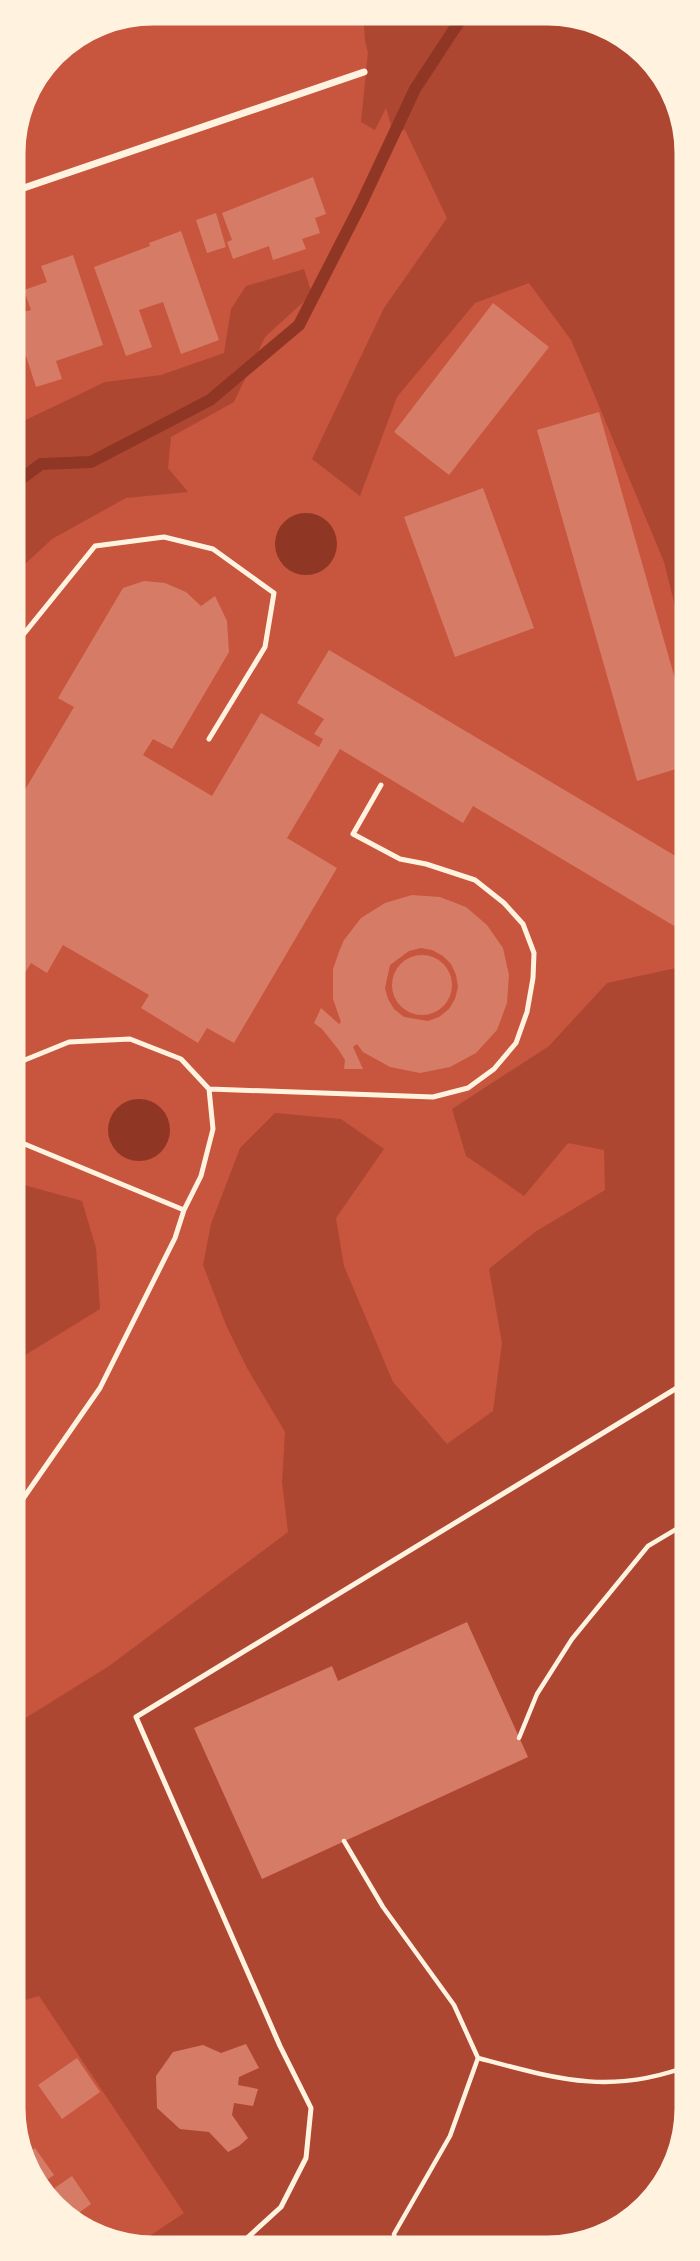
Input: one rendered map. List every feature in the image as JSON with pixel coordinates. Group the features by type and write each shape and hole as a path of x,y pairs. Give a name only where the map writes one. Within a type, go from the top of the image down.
{"street":[{"path":"21,189 364,72"}],"lane":[{"path":"21,637 95,546 164,537 213,549 274,593 265,647 209,739"},
{"path":"209,1089 433,1097 468,1088 494,1069 516,1043 527,1012 533,978 534,953 523,924 504,903 475,880 426,864 400,859 353,834 381,785"},
{"path":"21,1062 69,1042 130,1039 181,1059 209,1089 213,1129 201,1176 184,1210 175,1238 100,1388 21,1502"},
{"path":"21,1143 184,1210"},
{"path":"245,2240 281,2207 306,2158 312,2108 280,2046 136,1717 679,1387"}],"path":[{"path":"519,1738 537,1694 572,1639 648,1546 679,1528"},
{"path":"344,1841 383,1907 454,2005 478,2058 450,2136 394,2234 395,2240"},
{"path":"478,2058 554,2078 593,2084 663,2076 679,2070"}],"shaded area":[{"path":"364,21 556,21 581,25 613,39 628,48 657,79 672,110 679,153 679,623 664,562 571,340 529,283 475,303 397,397 360,496 312,459 384,308 447,218 405,130 393,132 386,108 375,130 361,122 368,52"},
{"path":"304,269 312,294 265,337 234,402 171,437 168,468 188,492 126,498 52,539 21,568 21,422 105,382 161,375 224,353 231,309 246,286"},
{"path":"300,513 312,513 328,522 335,532 335,556 328,566 312,575 300,575 289,570 280,561 275,550 275,538 280,527 289,518"},
{"path":"679,967 679,2117 669,2159 657,2182 621,2218 590,2233 556,2240 144,2240 184,2213 39,1996 21,2001 21,1721 109,1666 288,1532 282,1482 285,1432 247,1368 226,1325 203,1265 211,1224 240,1148 275,1113 341,1119 384,1149 336,1218 344,1266 393,1382 447,1444 493,1411 502,1343 489,1269 535,1232 605,1190 604,1150 568,1143 524,1196 466,1156 452,1109 549,1046 607,983"},
{"path":"133,1099 145,1099 161,1108 168,1118 168,1142 161,1152 145,1161 133,1161 122,1156 113,1147 108,1136 108,1124 113,1113 122,1104"},
{"path":"21,1184 82,1201 96,1248 100,1309 22,1357"}],"building":[{"path":"313,177 326,214 315,218 320,233 302,239 306,249 273,260 269,246 233,259 227,242 232,240 222,213"},
{"path":"216,213 226,247 207,253 196,220"},
{"path":"181,231 219,340 181,354 163,302 139,310 152,347 126,356 94,267"},
{"path":"73,255 103,345 56,361 62,379 36,387 26,356 21,358 21,308 23,312 31,310 24,290 47,282 41,266"},
{"path":"493,303 549,347 449,475 394,432"},
{"path":"599,412 679,693 679,768 637,781 537,430"},
{"path":"483,488 534,628 455,657 404,517"},
{"path":"144,581 165,583 186,592 201,606 215,596 227,621 229,652 172,749 153,739 143,755 212,796 261,713 319,747 323,739 314,734 324,719 297,703 329,650 679,858 679,929 473,806 463,823 340,749 287,838 337,868 234,1043 207,1028 198,1043 141,1008 149,995 63,945 47,973 31,963 21,979 21,796 74,707 58,698 123,588"},
{"path":"412,895 440,897 466,907 487,925 503,948 509,975 507,1003 497,1030 476,1053 450,1067 420,1073 390,1067 363,1052 357,1044 353,1047 363,1069 344,1069 345,1060 338,1049 314,1023 321,1008 339,1024 341,1022 333,999 333,969 340,949 361,918 385,903","holes":["421,948 432,950 451,964 458,987 455,999 449,1009 428,1021 404,1017 394,1009 385,988 390,965 409,951"]},
{"path":"422,955 439,960 447,968 452,985 447,1002 439,1010 422,1015 405,1010 397,1002 392,985 397,968 405,960"},
{"path":"467,1622 528,1757 262,1879 194,1728 332,1666 338,1681"},
{"path":"246,2044 259,2068 239,2077 238,2085 258,2089 253,2106 234,2103 232,2115 248,2138 239,2146 228,2152 209,2132 180,2129 157,2108 156,2076 173,2052 203,2045 221,2053"},
{"path":"77,2058 100,2092 62,2119 38,2085"},
{"path":"35,2148 54,2175 44,2182 29,2153"},
{"path":"72,2176 91,2204 76,2215 50,2191"}],"waterway":[{"path":"21,479 41,464 91,462 210,400 299,325 361,204 415,89 459,21"}]}
